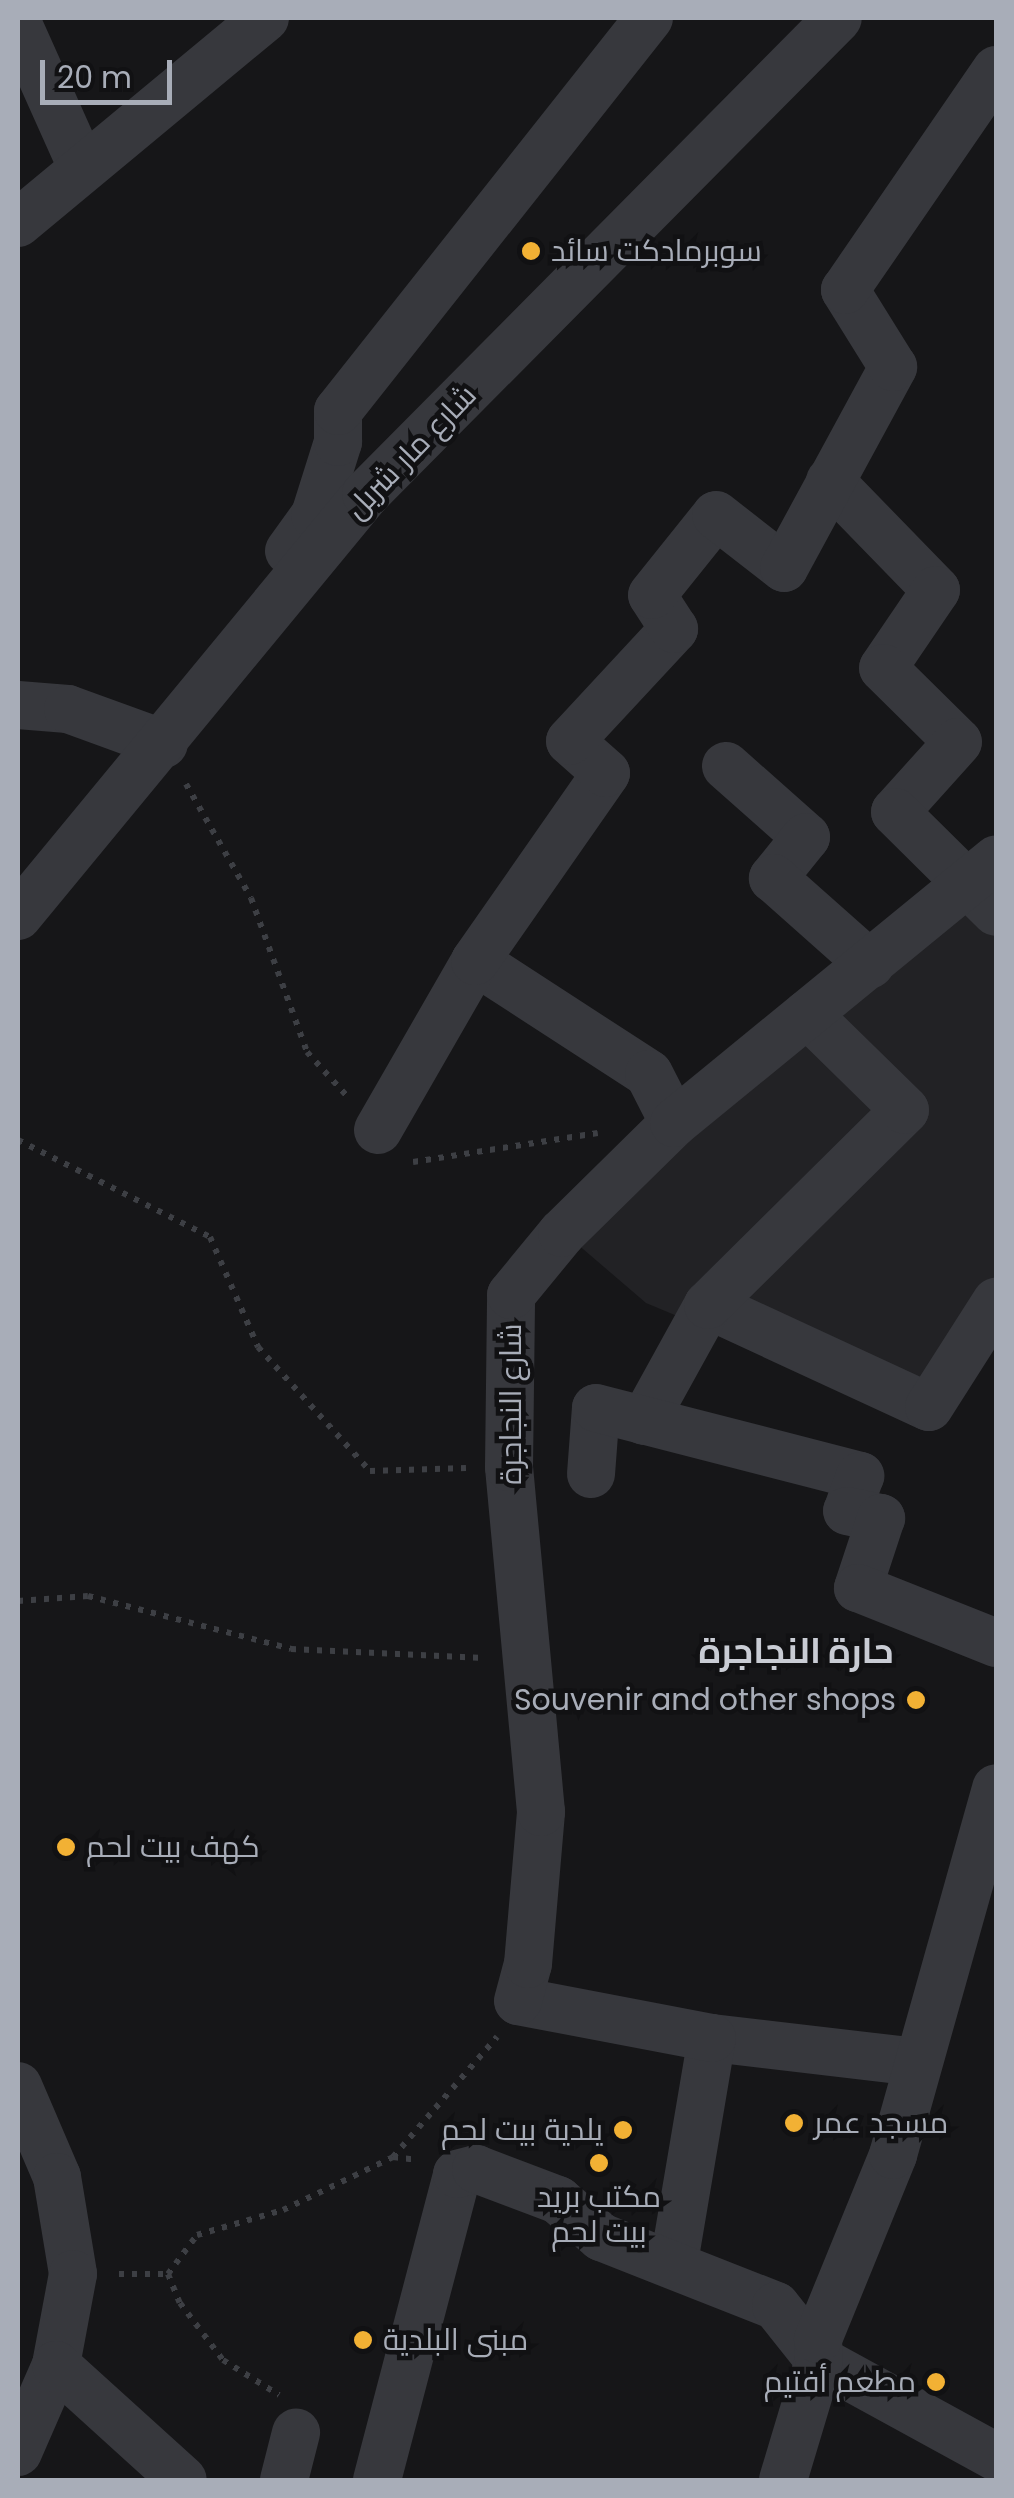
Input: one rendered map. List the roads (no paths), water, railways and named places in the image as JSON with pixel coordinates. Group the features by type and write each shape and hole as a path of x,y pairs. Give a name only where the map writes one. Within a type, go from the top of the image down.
{"street":[{"path":"18,223 265,18"},
{"path":"236,654 242,614 315,515 338,442 338,410 650,18"},
{"name":"شارع مار شربل","path":"18,916 51,869 164,744 366,494 838,18"},
{"path":"18,24 82,167"},
{"path":"378,1130 475,961 606,773 570,742 674,629 652,595 716,515 784,568 893,367 845,290 996,70"},
{"path":"830,481 936,590 883,668 958,742 896,812 987,885"},
{"path":"18,705 68,709 164,744"},
{"path":"726,766 806,837 772,878 870,964"},
{"name":"شارع النجاجرة","path":"712,2038 518,2001 528,1964 541,1812 508,1467 511,1295 562,1233 674,1122 870,964 919,927 987,885"},
{"path":"475,961 649,1074 674,1122"},
{"path":"644,1420 708,1305 906,1110 807,1014"},
{"path":"708,1305 929,1407 996,1302"},
{"path":"591,1474 596,1408 860,1476 847,1511 881,1518 858,1588 996,1643"},
{"path":"782,2480 819,2360 818,2339 875,2206 996,1788"},
{"path":"674,2262 712,2038 916,2062"},
{"path":"18,2086 37,2167 73,2274 56,2365 18,2452"},
{"path":"377,2480 456,2174 476,2169 558,2200 600,2237 674,2262 776,2306 819,2360 996,2457"},
{"path":"56,2365 183,2480"},
{"path":"284,2480 289,2415"}],"place":[{"name":"سوبرمادكت سائد","path":"531,251"},
{"name":"Souvenir and other shops","path":"916,1700"},
{"name":"كهف بيت لحم","path":"66,1847"},
{"name":"مسجد عمر","path":"794,2123"},
{"name":"يلدية بيت لحم","path":"623,2130"},
{"name":"مكتب بريد بيت لحم","path":"599,2163"},
{"name":"مبنى البلدية","path":"363,2340"},
{"name":"مطعم أفتيم","path":"936,2382"}],"district":[{"name":"حارة النجاجرة","path":"796,1651"}]}
